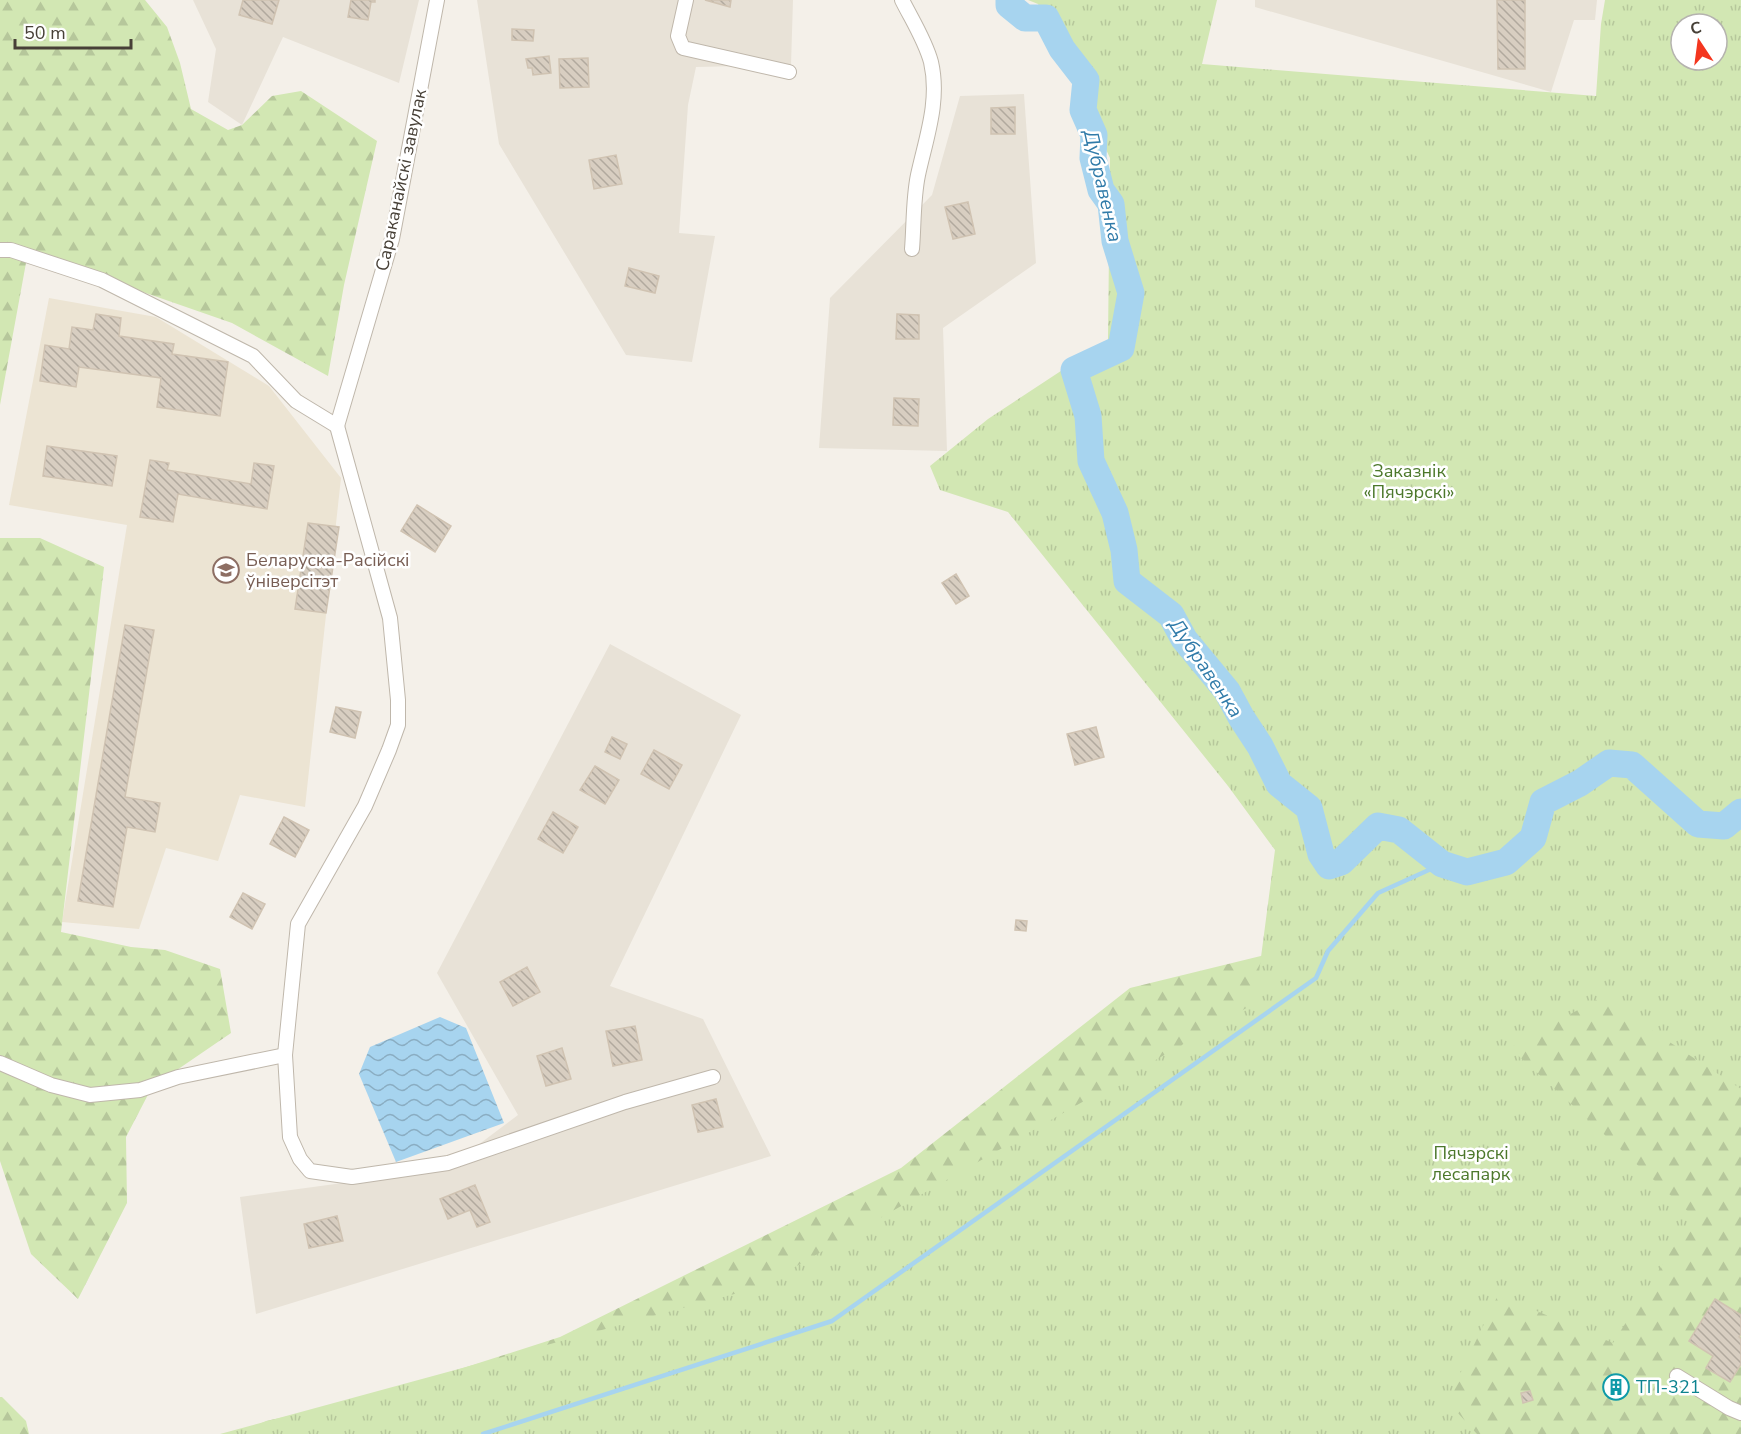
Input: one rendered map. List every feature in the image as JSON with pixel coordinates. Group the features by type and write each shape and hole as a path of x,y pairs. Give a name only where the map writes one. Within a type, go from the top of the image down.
{"street":[{"name":"Сараканайскі завулак","path":"337,426 392,239 437,0"},
{"path":"686,0 678,36 683,48 789,72"},
{"path":"902,0 923,41 931,64 933,99 930,129 918,177 912,249"},
{"path":"0,250 11,250 102,280 253,356 296,401 337,426 390,618 398,700 398,724 365,806 298,924 285,1055 290,1137 300,1159 310,1171 352,1177 448,1163 625,1102 713,1077"},
{"path":"0,1063 51,1084 90,1095 140,1090 178,1077 285,1055"},
{"path":"1677,1376 1741,1413"}],"shaded area":[{"path":"193,0 419,0 399,83 283,37 242,125 208,102 216,49"},
{"path":"477,0 793,0 791,65 696,67 688,105 679,233 715,236 692,362 626,355 499,144"},
{"path":"1255,0 1597,0 1595,20 1574,20 1551,92 1255,7"},
{"path":"1024,94 1036,263 943,328 947,451 819,448 830,298 932,195 960,96"},
{"name":"Беларуска-Расійскі ўніверсітэт","path":"49,298 156,317 269,386 341,478 305,807 240,795 218,861 166,848 139,929 62,922 127,525 9,505"},
{"path":"610,644 741,715 610,986 703,1019 771,1156 256,1314 240,1197 446,1169 518,1115 437,973"}],"green space":[{"path":"0,0 145,0 167,27 180,63 191,109 228,130 242,125 272,96 301,91 377,141 344,285 328,376 232,323 28,252 0,405"},
{"name":"Заказнік «Пячэрскі»","path":"1028,0 1217,0 1202,64 1596,96 1605,0 1741,0 1741,1089 1601,997 1510,1048 1693,1216 1613,1343 1498,1295 1447,1401 1477,1434 220,1434 760,1287 1255,1003 1275,850 1228,786 1008,512 940,490 930,466 988,419 1108,340 1110,158 1038,4"},
{"path":"0,538 40,538 104,567 61,932 131,947 165,950 220,969 231,1033 152,1087 126,1137 127,1203 78,1299 31,1254 0,1161"},
{"name":"Пячэрскі лесапарк","path":"1741,812 1741,1434 237,1434 266,1421 363,1400 560,1337 901,1168 1130,988 1289,949"},
{"path":"0,1397 26,1421 29,1434 0,1434"}],"water":[{"path":"440,1017 466,1028 504,1123 396,1162 359,1074 370,1047"}],"building":[{"path":"243,0 279,0 272,24 239,15"},
{"path":"351,0 375,0 371,2 368,20 348,17"},
{"path":"705,0 731,0 730,7"},
{"path":"1497,0 1525,0 1525,69 1498,69"},
{"path":"512,29 534,30 533,41 512,40"},
{"path":"549,56 551,73 533,75 532,68 528,68 526,59"},
{"path":"588,58 589,87 560,88 559,59"},
{"path":"1015,107 1015,134 991,134 991,108"},
{"path":"616,155 622,184 594,189 589,160"},
{"path":"968,202 975,234 953,239 945,207"},
{"path":"629,268 659,276 655,293 625,286"},
{"path":"96,314 121,318 119,336 174,344 172,354 228,362 220,416 157,407 161,378 79,367 76,387 40,381 45,345 69,349 72,327 93,330"},
{"path":"897,314 919,315 919,339 896,339"},
{"path":"894,398 919,399 918,426 893,425"},
{"path":"47,446 117,456 112,486 43,476"},
{"path":"150,460 169,463 167,470 251,484 254,463 274,466 267,509 178,494 173,522 140,517"},
{"path":"417,505 451,526 435,552 401,531"},
{"path":"308,523 339,527 326,613 295,609"},
{"path":"956,574 969,596 956,604 942,583"},
{"path":"125,625 154,630 125,797 160,803 155,832 127,827 113,907 78,901"},
{"path":"336,707 361,712 355,738 330,732"},
{"path":"1096,727 1104,757 1075,765 1067,734"},
{"path":"612,737 627,744 620,759 605,752"},
{"path":"654,750 682,765 669,789 641,774"},
{"path":"595,766 619,780 605,804 580,790"},
{"path":"553,812 578,827 563,853 538,839"},
{"path":"284,817 309,830 295,857 270,844"},
{"path":"243,893 265,904 252,929 230,917"},
{"path":"1016,920 1027,921 1026,931 1015,930"},
{"path":"527,967 540,992 513,1006 500,982"},
{"path":"635,1026 642,1060 613,1066 606,1031"},
{"path":"562,1048 571,1079 546,1086 537,1056"},
{"path":"716,1099 723,1127 698,1132 692,1105"},
{"path":"475,1185 490,1222 477,1227 470,1210 448,1219 440,1199"},
{"path":"337,1216 343,1241 309,1248 304,1224"},
{"path":"1715,1299 1741,1315 1739,1337 1741,1339 1741,1364 1730,1382 1706,1368 1713,1356 1689,1341"},
{"name":"ТП-321","path":"1614,1378 1625,1383 1618,1397 1608,1391"},
{"path":"1530,1391 1533,1400 1523,1403 1521,1393"}],"waterway":[{"name":"Дубравенка","path":"1009,0 1009,5 1025,18 1046,18 1062,49 1086,80 1083,110 1094,135 1093,158 1101,190 1111,204 1115,241 1131,293 1121,348 1074,370 1088,416 1091,461 1115,513 1124,550 1127,581 1171,615 1184,639 1227,691 1260,746 1279,784 1309,808 1321,854 1329,866 1341,862 1378,826 1399,830 1442,864 1467,872 1506,862 1533,838 1543,802 1580,783 1609,763 1632,765 1698,824 1724,826 1741,812"},
{"path":"483,1434 832,1321 1316,978 1328,951 1378,893 1442,864"}],"place":[{"name":"Беларуска-Расійскі ўніверсітэт","path":"226,570"},
{"name":"ТП-321","path":"1616,1387"}]}
